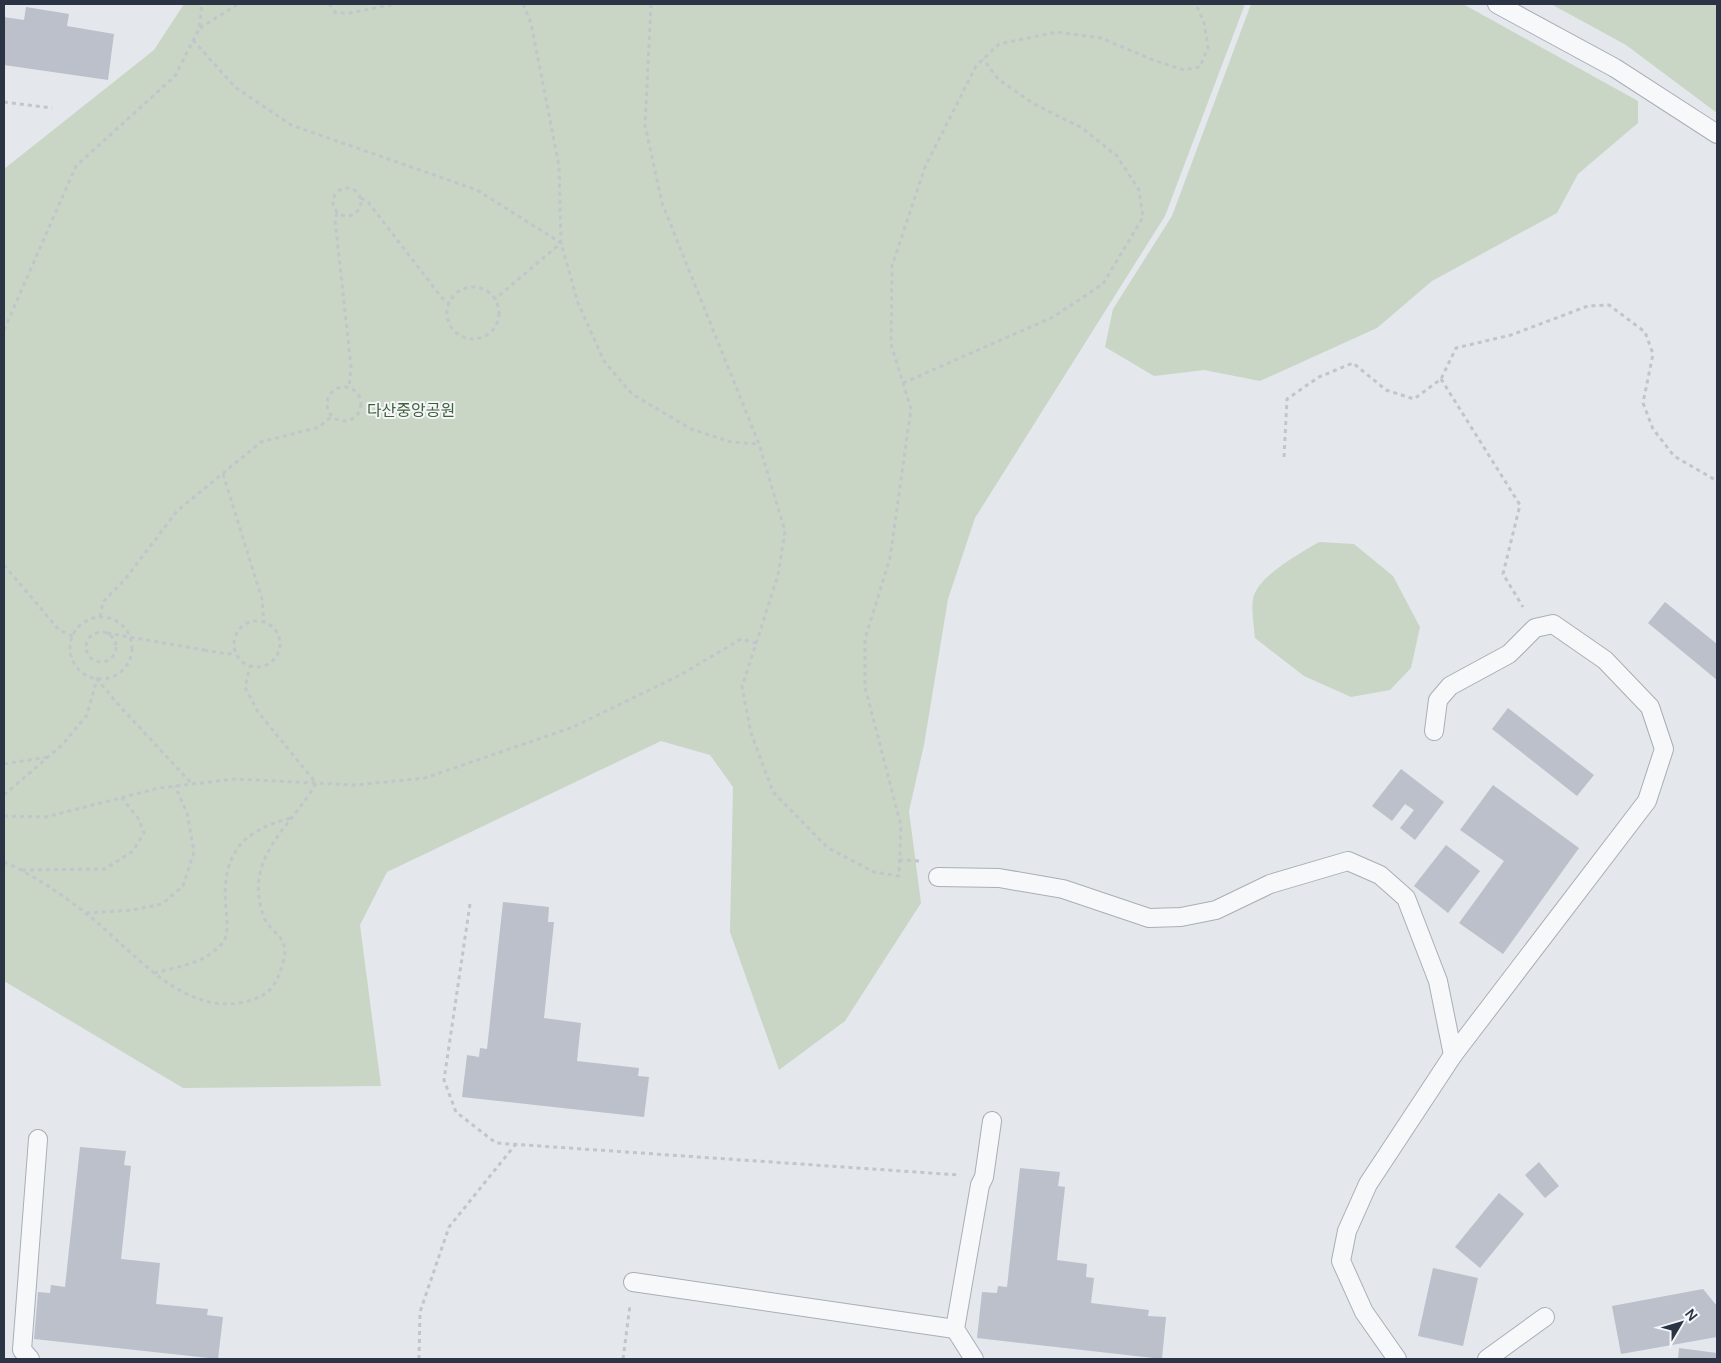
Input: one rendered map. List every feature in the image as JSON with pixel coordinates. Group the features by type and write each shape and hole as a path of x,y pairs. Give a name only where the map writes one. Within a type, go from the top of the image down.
{"lane":[{"path":"1497,4 1615,68 1717,134"},
{"path":"1397,1359 1364,1312 1341,1261 1347,1231 1368,1184 1453,1055 1647,801 1664,749 1650,707 1605,660 1553,624 1536,628 1509,654 1450,686 1438,700 1434,731"},
{"path":"938,877 999,878 1063,888 1149,918 1157,918 1181,917 1216,910 1270,884 1348,861 1380,875 1406,898 1438,981 1453,1055"},
{"path":"974,1359 956,1329 980,1185 984,1177 992,1121"},
{"path":"30,1359 22,1350 38,1139"},
{"path":"633,1282 956,1329"},
{"path":"1487,1359 1546,1316"}],"path":[{"path":"4,330 76,166 175,76 199,28 202,4"},
{"path":"199,28 238,4"},
{"path":"329,4 336,13 350,13 395,4"},
{"path":"523,4 531,23 559,166 561,243 578,303 604,361 632,394 691,429 731,442 759,444"},
{"path":"651,4 645,125 662,203 759,444 785,531 778,575 742,687 751,733 773,792 828,848 874,872 899,876 901,826 865,688 865,639 890,558 912,409 891,344 892,266 925,167 976,66 999,44 1056,32 1100,38 1153,60 1184,70 1200,67 1208,48 1204,23 1196,4"},
{"path":"193,40 235,87 290,125 477,190 561,243"},
{"path":"904,383 1053,317 1103,284 1143,217 1138,190 1117,156 1082,128 1034,104 998,79 983,60"},
{"path":"4,102 52,108"},
{"path":"337,213 351,216 357,212 361,206 361,198 358,192 351,188 343,188 336,192 333,206 337,213 335,220 352,367 349,388"},
{"path":"361,198 368,202 437,292 449,303"},
{"path":"495,299 561,243"},
{"path":"471,288 487,291 495,299 499,310 498,322 492,332 475,339 470,339 458,335 450,326 447,314 449,303 456,294 471,288"},
{"path":"1284,457 1287,399 1319,377 1353,363 1386,390 1414,399 1440,379 1456,348 1511,335 1588,306 1609,304 1645,332 1653,354 1644,403 1653,429 1674,456 1717,481"},
{"path":"1440,379 1520,505 1503,574 1536,628"},
{"path":"349,388 360,398 361,406 353,418 346,421 332,416 327,402 329,395 334,389 349,388"},
{"path":"100,617 103,602 126,578 172,517 262,442 319,427 332,416"},
{"path":"223,474 262,599 264,623"},
{"path":"4,565 59,630 73,636"},
{"path":"100,617 111,618 121,624 128,633 132,644 127,666 119,674 108,678 97,679 86,675 75,663 70,647 73,636 79,626 89,620 100,617"},
{"path":"250,623 264,623 276,632 280,647 272,661 266,666 250,666 244,663 236,653 235,638 243,626 250,623"},
{"path":"107,633 113,637 116,650 109,661 96,662 90,658 86,645 94,634 107,633 227,654 236,653"},
{"path":"4,816 46,817 175,786 235,779 355,784 425,778 573,727 682,674 741,639 756,643"},
{"path":"250,666 245,687 258,712 316,783"},
{"path":"4,795 62,745 87,715 97,679"},
{"path":"97,679 192,784"},
{"path":"4,764 48,756"},
{"path":"4,862 22,870 85,912 166,984 202,999 232,1004 261,998 276,984 284,960 283,938 264,919 258,888 262,861 277,835 306,799 316,783"},
{"path":"85,912 132,910 162,904 183,886 194,852 188,812 175,786"},
{"path":"22,870 105,869 133,851 144,834 138,818 122,798"},
{"path":"154,973 184,966 210,955 225,941 227,924 224,886 232,855 250,835 269,823 291,818"},
{"path":"470,904 444,1080 456,1112 496,1143 984,1177"},
{"path":"419,1359 420,1312 449,1227 515,1144"},
{"path":"623,1359 633,1282"}],"green space":[{"name":"다산중앙공원","path":"184,4 1245,4 1165,216 975,518 948,599 924,745 909,811 921,903 845,1021 779,1070 730,932 733,787 710,755 661,741 387,872 360,925 381,1086 183,1088 4,981 4,169 154,50"},
{"path":"1251,4 1463,4 1638,101 1638,123 1578,174 1557,213 1432,281 1377,328 1260,381 1204,370 1154,376 1105,347 1113,309 1172,216"},
{"path":"1551,4 1717,4 1717,113 1626,45"},
{"path":"1319,542 1354,544 1393,576 1420,627 1411,668 1390,690 1351,697 1304,676 1255,638 1252,608 1256,590 1262,582 1281,566"}],"building":[{"path":"26,7 69,14 67,26 114,34 108,80 4,65 4,17 24,20"},
{"path":"1665,602 1717,644 1717,680 1648,623"},
{"path":"1508,708 1594,775 1577,796 1492,729"},
{"path":"1401,769 1444,802 1415,840 1400,828 1414,810 1405,804 1392,821 1372,806"},
{"path":"1493,785 1579,848 1503,954 1459,923 1504,861 1460,830"},
{"path":"1446,845 1480,871 1448,913 1414,886"},
{"path":"503,902 549,907 548,922 554,922 544,1018 581,1023 577,1061 639,1068 638,1076 649,1077 644,1117 462,1097 467,1055 479,1057 480,1048 487,1049"},
{"path":"80,1147 126,1151 124,1165 131,1166 121,1259 160,1263 156,1304 208,1309 207,1315 223,1317 218,1359 34,1339 38,1292 50,1293 51,1285 65,1287"},
{"path":"1539,1162 1559,1186 1545,1198 1525,1175"},
{"path":"1020,1168 1060,1172 1058,1186 1065,1187 1057,1260 1087,1264 1086,1277 1094,1278 1091,1303 1149,1310 1148,1316 1166,1317 1162,1359 977,1338 982,1292 997,1293 998,1286 1007,1287"},
{"path":"1499,1193 1524,1214 1480,1268 1455,1247"},
{"path":"1433,1268 1478,1278 1463,1346 1418,1336"},
{"path":"1703,1289 1717,1306 1717,1337 1621,1354 1612,1306"},
{"path":"1679,1348 1717,1353 1717,1359 1678,1359"}]}
